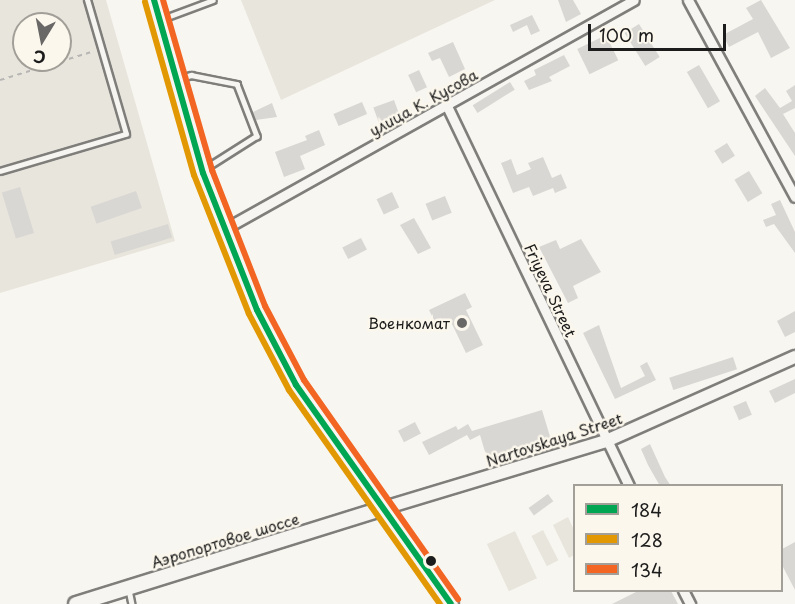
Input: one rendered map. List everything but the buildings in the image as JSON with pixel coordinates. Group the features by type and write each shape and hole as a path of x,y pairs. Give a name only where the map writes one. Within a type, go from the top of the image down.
{"main road":[{"path":"153,0 202,171 257,309 296,385 451,604"},
{"name":"Аэропортовое шоссе","path":"76,604 384,508"}],"street":[{"name":"улица К. Кусова","path":"226,228 634,0"},
{"path":"688,0 795,197"},
{"name":"Friyeva Street","path":"447,106 628,484"},
{"name":"Nartovskaya Street","path":"384,508 606,441 795,357"}],"lane":[{"path":"0,171 126,134 87,0"},
{"path":"159,20 213,0"},
{"path":"176,80 190,75 237,84 257,136 202,171"},
{"path":"129,588 132,604"}],"path":[{"path":"0,80 102,49"}],"shaded area":[{"path":"0,0 106,0 175,241 0,293"},
{"path":"241,0 495,0 281,100"},
{"path":"568,517 573,528 573,556 569,558 553,525"},
{"path":"543,530 558,560 547,566 531,536"},
{"path":"515,531 537,578 509,591 487,544"}],"transit line":[{"name":"184","path":"154,0 203,173 257,310 296,385 451,604"},
{"name":"134","path":"163,0 212,170 265,306 304,380 458,599"},
{"name":"128","path":"145,2 194,175 249,314 289,390 440,604"}],"place":[{"name":"Военкомат","path":"462,323"}]}
